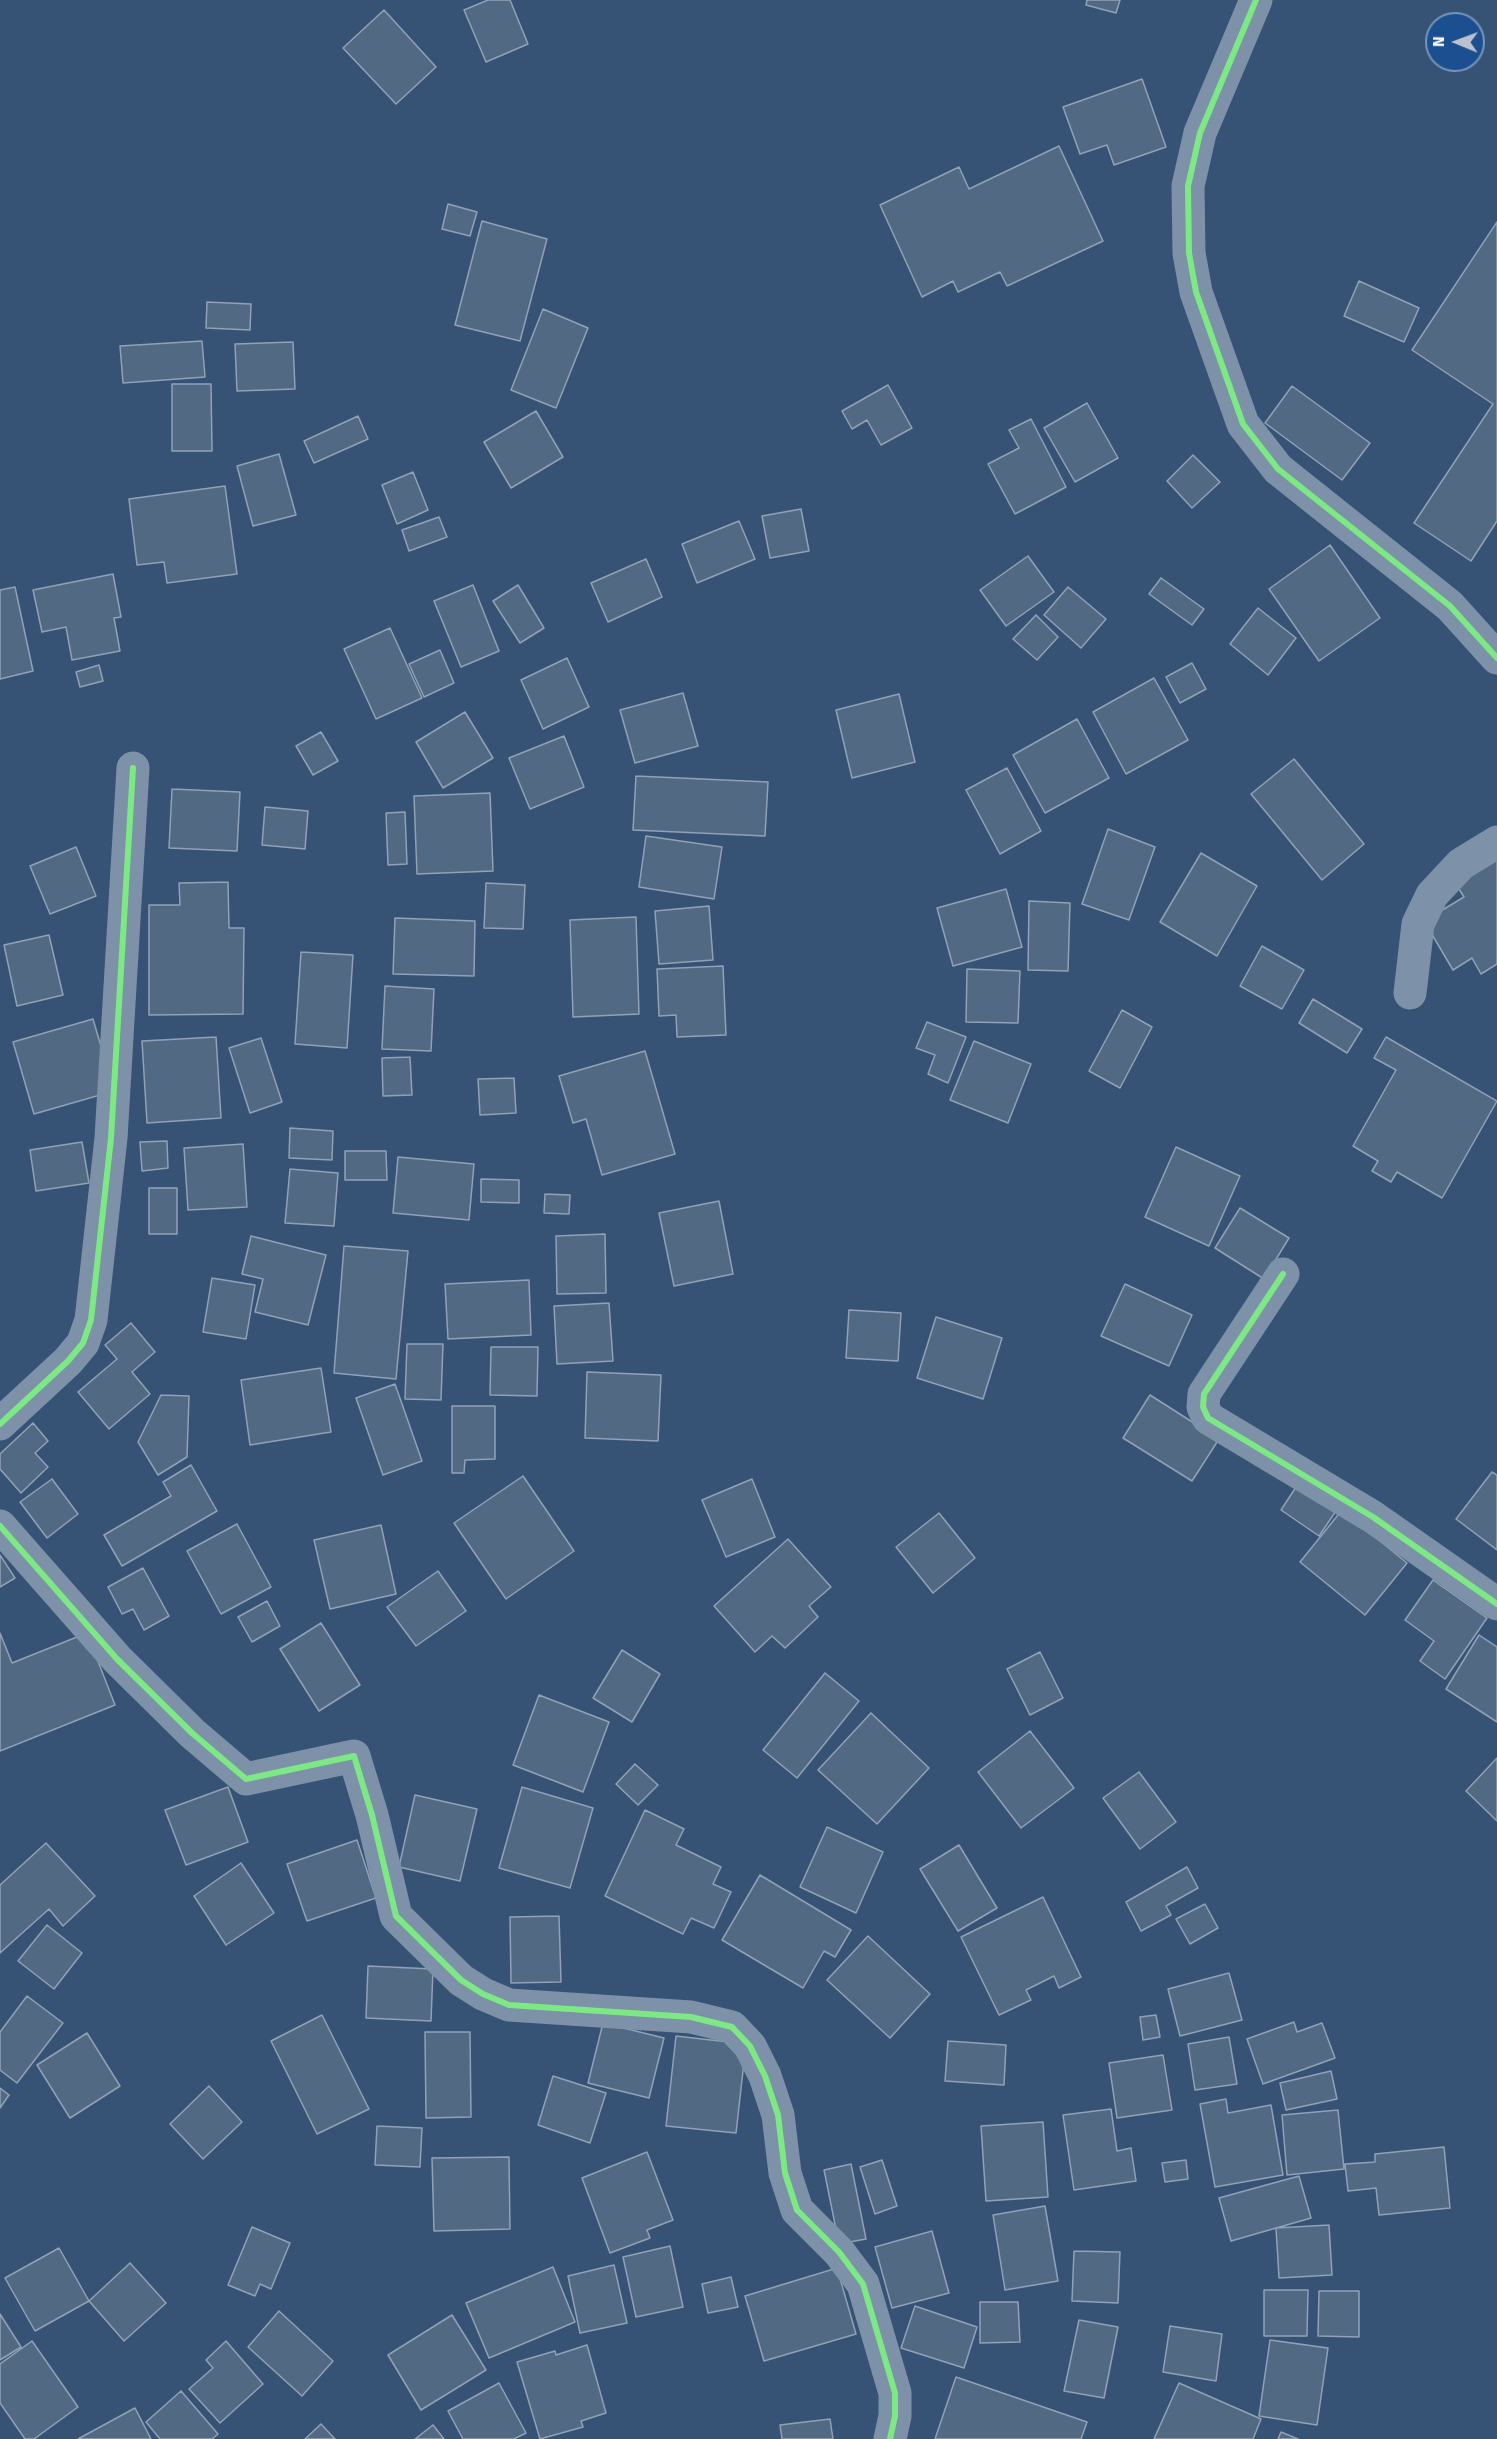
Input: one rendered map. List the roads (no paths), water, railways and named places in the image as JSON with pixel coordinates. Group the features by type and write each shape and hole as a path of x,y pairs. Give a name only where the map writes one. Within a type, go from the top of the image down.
{"street":[{"path":"1256,0 1200,133 1188,186 1189,253 1196,292 1243,424 1278,469 1449,606 1497,658"},
{"path":"0,1424 68,1361 82,1343 91,1320 112,1127 133,768"},
{"path":"1410,993 1418,924 1432,895 1461,864 1497,842"},
{"path":"1283,1274 1204,1394 1203,1407 1208,1418 1373,1517 1497,1604"},
{"path":"0,1526 117,1659 192,1733 246,1779 354,1756 372,1815 396,1916 461,1980 483,1994 509,2005 692,2017 732,2027 750,2046 765,2076 778,2115 785,2173 797,2210 839,2252 863,2284 895,2393 895,2416 890,2439"}]}
